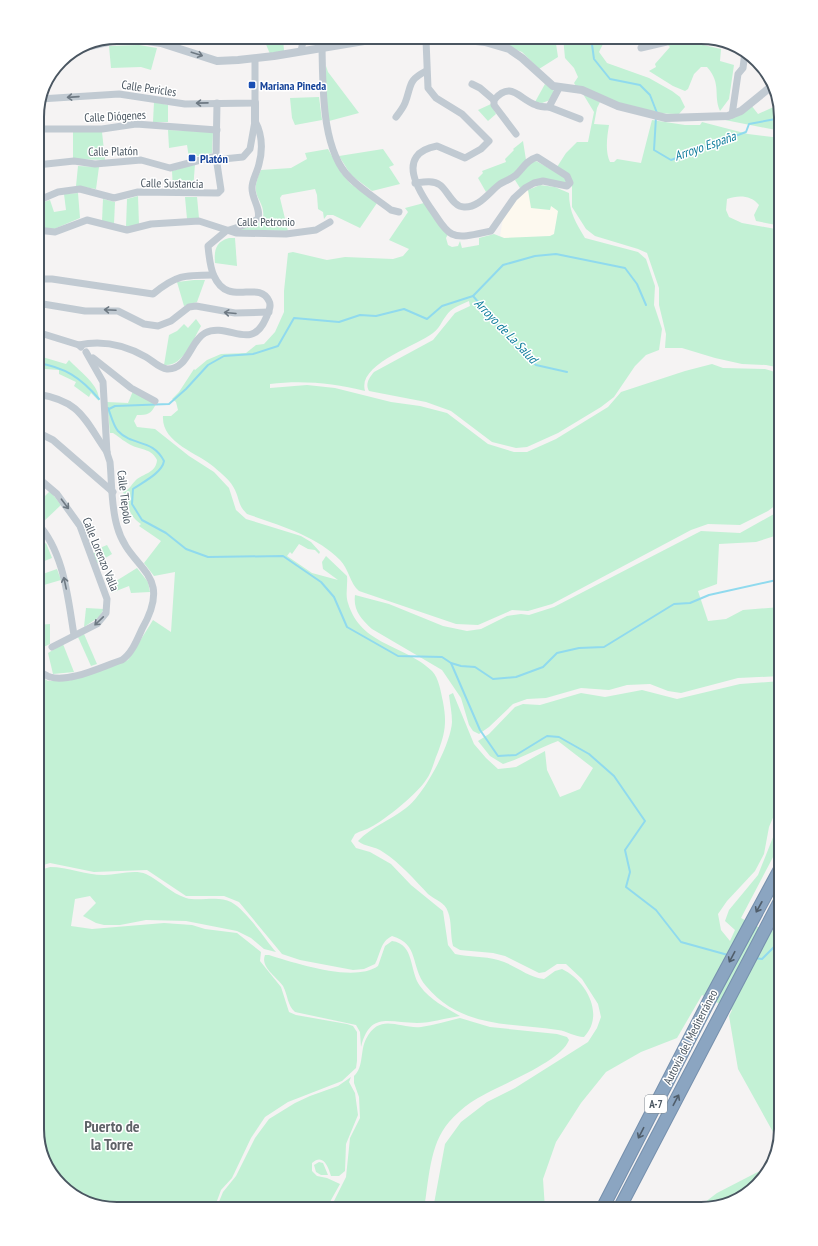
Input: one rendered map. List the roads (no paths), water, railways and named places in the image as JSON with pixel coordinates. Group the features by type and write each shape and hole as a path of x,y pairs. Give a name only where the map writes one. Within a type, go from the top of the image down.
{"highway":[{"name":"Autovía del Mediterráneo","path":"606,1202 710,999 774,880"},
{"name":"Autovía del Mediterráneo","path":"623,1202 774,913"}],"street":[{"path":"164,44 217,60 255,59 346,44"},
{"path":"301,51 302,44"},
{"path":"415,183 432,182 439,184 456,204 463,207 472,206 483,200 501,184 514,176 531,159 537,157 567,176 570,182 567,186 543,181 534,183 525,188 514,198 491,231 464,236 453,235 445,229 415,183 412,174 417,157 422,152 437,146 465,158 481,149 489,142 462,114 436,98 428,88 426,44"},
{"path":"492,44 509,49 522,58 553,86 582,90 618,106 666,118 732,115 741,110 768,88"},
{"path":"641,48 658,44"},
{"path":"322,48 323,103 335,155 349,177 391,210 399,212"},
{"path":"732,115 738,74 743,68 744,58"},
{"path":"79,345 95,342 111,344 140,354 162,368 173,368 183,361 199,338 206,333 217,331 246,335 257,333 269,312 270,301 264,294 250,292 229,293 220,287 213,275 208,246 226,231 251,223 258,219 258,209 253,198 252,190 259,164 261,148 260,131 255,121 255,59"},
{"path":"396,117 405,104 408,86 426,70"},
{"path":"472,84 480,88 494,100 494,105 516,134"},
{"path":"549,107 559,88"},
{"path":"494,100 506,91 511,91 536,105 549,107 580,119"},
{"name":"Calle Pericles","path":"46,99 119,94 185,104 255,103"},
{"name":"Calle Sustancia","path":"44,197 58,192 80,189 114,198 138,192 214,195 221,190 216,157 216,103"},
{"name":"Calle Platón","path":"44,164 74,161 95,164 141,160 170,168 196,160 216,157 236,159 248,154 255,121"},
{"name":"Calle Diógenes","path":"44,129 102,129 136,124 217,130"},
{"name":"Calle Petronio","path":"44,231 55,232 87,220 127,230 151,224 199,221 236,233 300,233 316,230 330,222"},
{"path":"44,279 152,294 176,278 187,275 213,275"},
{"path":"44,304 86,311 118,310 144,324 158,326 171,321 189,307 196,306 235,313 269,312"},
{"path":"44,334 79,345 106,370 131,388 155,401"},
{"name":"Calle Tiepolo","path":"44,674 51,678 60,679 72,677 122,660 129,654 149,617 153,600 151,580 145,569 121,540 116,526 107,452 103,382 86,352"},
{"path":"44,396 61,400 74,407 83,415 107,452"},
{"path":"44,436 53,440 113,492"},
{"name":"Calle Lorenzo Valla","path":"44,483 57,494 75,518 106,594 107,605 102,619 97,624 52,647"},
{"path":"44,533 49,539 65,579 74,636"}],"waterway":[{"name":"Arroyo España","path":"592,44 594,59 610,79 640,85 650,95 657,113"},
{"name":"Arroyo España","path":"656,117 654,150 671,160 746,132 749,124 774,119"},
{"path":"473,296 503,265 535,256 556,254 625,268 637,284 646,305"},
{"name":"Arroyo de La Salud","path":"109,409 115,406 169,404 186,389 208,365 224,356 253,354 278,346 294,318 339,322 360,315 376,316 404,309 427,319 442,306 473,296 514,344 536,365 567,372"},
{"path":"44,364 56,367 79,379 99,399"},
{"path":"108,408 113,423 118,431 124,436 154,449 164,461 163,465 156,473 133,489 132,504 142,520 166,533 186,549 208,557 283,556 321,582 334,597 347,627 398,656 442,657 451,663 480,730 498,756 516,755 547,736 559,737 589,754 614,776 645,821 625,850 630,872 626,887 656,910 681,942 728,955"},
{"path":"451,663 461,666 475,667 493,679 516,677 543,667 557,653 579,648 604,647 674,604 690,603 709,595 774,581"},
{"path":"754,958 762,959 774,947"}],"place":[{"name":"Mariana Pineda","path":"252,85"},
{"name":"Platón","path":"192,158"}],"district":[{"name":"Puerto de la Torre","path":"112,1135"}]}
